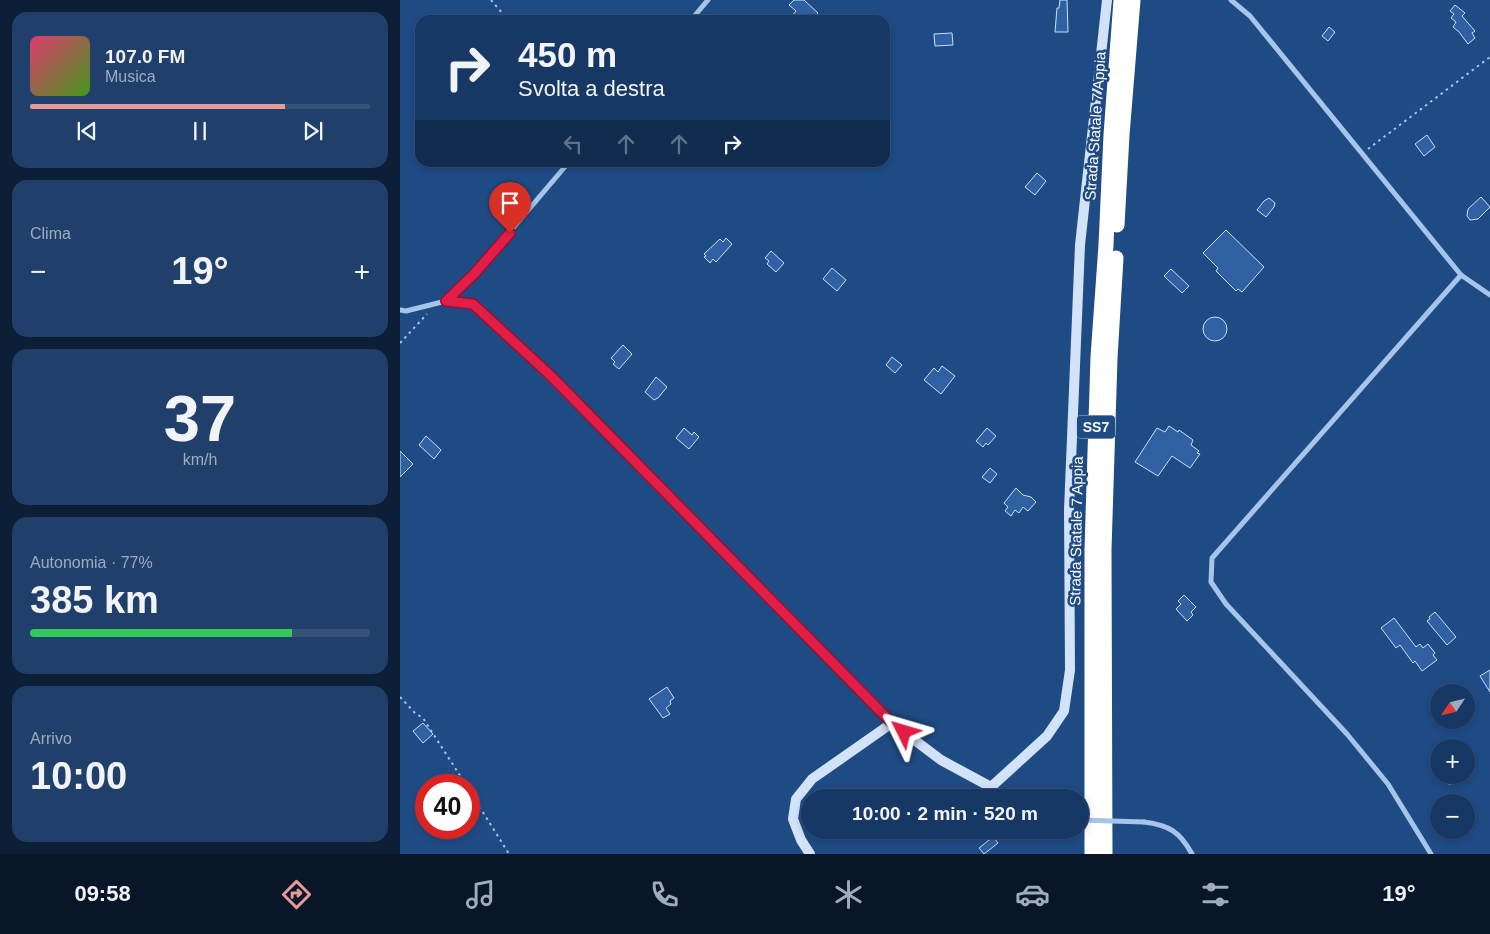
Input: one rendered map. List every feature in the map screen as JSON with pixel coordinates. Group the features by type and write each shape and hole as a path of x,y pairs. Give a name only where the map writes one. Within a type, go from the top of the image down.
{"highway":[{"name":"Strada Statale 7 Appia","path":"1092,854 1092,549 1098,356 1111,135 1122,0"},
{"name":"Strada Statale 7 Appia","path":"1105,854 1104,550 1110,358 1122,135 1133,0"}],"street":[{"path":"695,15 708,0"},
{"path":"991,787 1047,736 1064,711 1070,670 1069,510 1080,245 1107,0"},
{"path":"1231,0 1250,16 1460,275 1490,294"},
{"path":"446,301 474,274 565,167"},
{"path":"1431,854 1383,776 1347,734 1226,604 1211,582 1212,558 1460,275"},
{"path":"400,310 406,311 446,301 473,304 550,375 892,723 941,760 994,789"},
{"path":"810,854 801,840 793,819 796,800 812,779 892,723"},
{"path":"1089,820 1163,824 1185,840 1192,854"}],"path":[{"path":"491,0 504,15"},
{"path":"1362,154 1490,57"},
{"path":"400,343 437,303"},
{"path":"400,697 415,713 423,718 459,774"},
{"path":"480,808 509,854"}],"building":[{"path":"794,0 804,0 818,15 792,15 796,11 789,5"},
{"path":"1060,0 1067,0 1068,32 1055,32 1057,8 1059,8"},
{"path":"1455,5 1465,13 1462,16 1475,31 1472,33 1475,38 1468,44 1453,27 1456,22 1451,18 1454,14 1450,11"},
{"path":"1329,27 1335,32 1328,41 1322,36"},
{"path":"952,33 953,45 935,46 934,34"},
{"path":"1427,135 1435,147 1424,156 1415,144"},
{"path":"1037,173 1046,181 1035,195 1025,187"},
{"path":"1481,197 1490,207 1478,219 1470,220 1467,216 1468,209"},
{"path":"1269,198 1275,203 1266,217 1257,210"},
{"path":"1226,230 1264,267 1242,292 1238,289 1236,291 1216,271 1218,268 1203,253"},
{"path":"726,238 732,244 716,262 713,259 710,263 704,257 706,256 704,254 720,239 723,242"},
{"path":"771,251 784,263 776,272 767,264 769,261 765,258"},
{"path":"832,268 846,280 837,291 823,279"},
{"path":"1171,269 1189,286 1182,293 1164,276"},
{"path":"1215,317 1223,321 1227,329 1223,337 1215,341 1207,337 1203,329 1207,321"},
{"path":"623,345 632,354 619,369 613,364 615,362 611,358"},
{"path":"892,357 902,365 895,373 886,365"},
{"path":"942,366 955,376 941,394 924,380 934,368 938,372"},
{"path":"656,377 667,387 654,400 645,392"},
{"path":"1169,426 1178,432 1179,430 1193,440 1191,445 1200,454 1190,468 1172,456 1158,476 1135,462 1157,428 1165,432"},
{"path":"684,428 692,435 694,432 699,437 689,449 676,438"},
{"path":"987,428 996,436 988,445 986,443 983,447 976,441"},
{"path":"426,436 441,450 434,459 419,445"},
{"path":"400,451 413,464 400,477"},
{"path":"990,468 997,474 990,483 982,477"},
{"path":"1016,488 1023,495 1031,497 1036,502 1028,511 1023,507 1019,513 1015,510 1011,516 1005,511 1008,507 1004,503"},
{"path":"1184,595 1196,607 1191,612 1193,615 1187,621 1176,609 1181,604 1178,601"},
{"path":"1435,612 1456,637 1447,645 1427,621"},
{"path":"1394,618 1416,647 1420,644 1423,648 1428,644 1435,653 1433,655 1437,660 1422,671 1415,661 1413,663 1400,645 1396,648 1381,628"},
{"path":"1490,670 1490,692 1480,676"},
{"path":"667,687 674,698 666,708 670,714 663,718 649,699"},
{"path":"423,723 433,734 423,743 413,731"},
{"path":"990,839 995,839 998,843 984,854 979,848"}],"route":[{"path":"510,233 474,274 446,301 473,304 550,375 892,723 904,732"}]}
